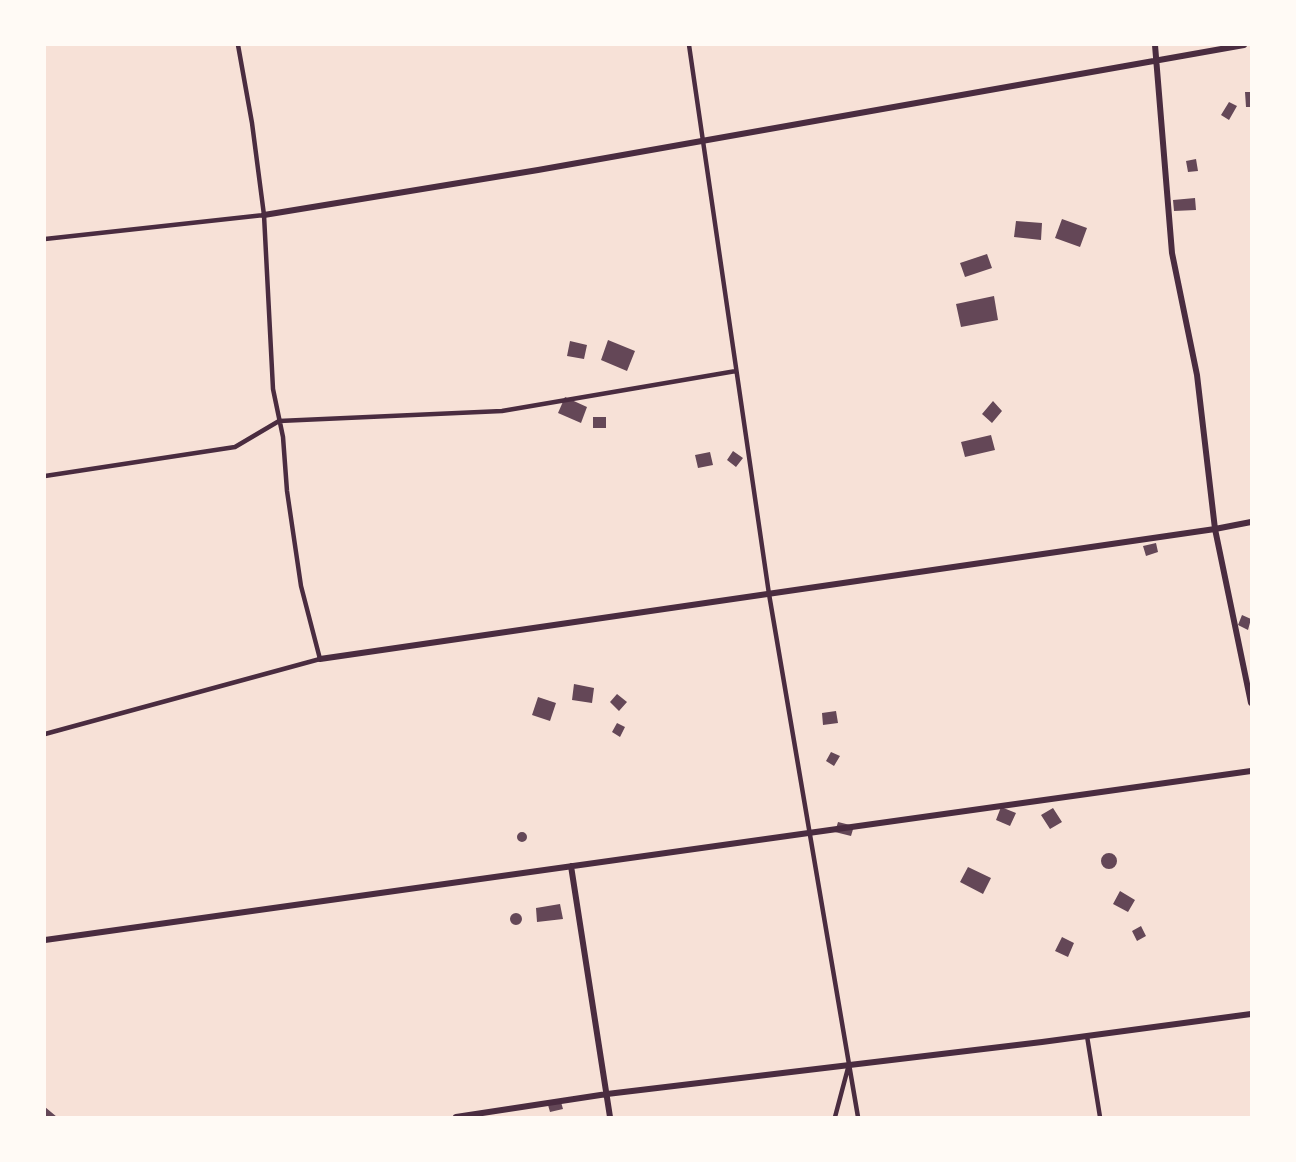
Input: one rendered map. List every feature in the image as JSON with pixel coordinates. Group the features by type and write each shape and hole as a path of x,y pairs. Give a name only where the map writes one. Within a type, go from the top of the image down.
{"street":[{"path":"1155,45 1172,254 1197,375 1215,529 1251,703"},
{"path":"264,215 703,141 1244,45"},
{"path":"320,659 1251,522"},
{"path":"45,940 1251,771"},
{"path":"571,866 610,1117"},
{"path":"456,1117 607,1094 1251,1014"}],"lane":[{"path":"45,734 320,659 301,585 273,389 264,215 252,123 238,45"},
{"path":"689,45 769,594 858,1117"},
{"path":"45,239 264,215"},
{"path":"45,476 235,447 279,421 502,411 736,371"},
{"path":"1087,1036 1100,1117"},
{"path":"835,1117 849,1065"}],"building":[{"path":"1245,92 1251,92 1251,107 1246,107"},
{"path":"1229,102 1237,106 1229,120 1221,115"},
{"path":"1196,159 1198,171 1188,172 1186,161"},
{"path":"1195,198 1196,210 1174,211 1173,200"},
{"path":"1062,219 1087,228 1080,247 1055,238"},
{"path":"1016,221 1042,223 1041,240 1014,237"},
{"path":"987,254 992,268 965,277 960,263"},
{"path":"994,296 998,320 961,327 956,304"},
{"path":"608,340 635,351 627,371 601,360"},
{"path":"570,341 587,345 584,359 567,356"},
{"path":"565,397 587,407 581,423 558,413"},
{"path":"993,401 1002,411 992,423 982,414"},
{"path":"593,417 606,417 606,428 593,428"},
{"path":"991,435 995,450 965,457 961,442"},
{"path":"733,451 743,458 736,467 727,460"},
{"path":"710,452 713,465 698,468 695,455"},
{"path":"1156,543 1158,552 1146,556 1143,546"},
{"path":"1242,615 1251,619 1248,630 1238,625"},
{"path":"574,684 594,688 592,703 572,700"},
{"path":"617,694 627,702 619,711 610,702"},
{"path":"538,697 556,703 550,721 532,715"},
{"path":"836,711 838,723 823,725 822,713"},
{"path":"617,723 625,727 620,737 612,732"},
{"path":"831,752 840,756 834,766 826,761"},
{"path":"1001,807 1016,813 1010,826 996,820"},
{"path":"1053,808 1062,822 1050,829 1041,815"},
{"path":"838,822 854,826 851,836 835,832"},
{"path":"522,832 526,833 526,841 522,842 518,841 517,837 518,833"},
{"path":"1109,853 1117,861 1109,869 1101,861"},
{"path":"968,867 991,878 983,894 960,882"},
{"path":"1120,891 1135,900 1128,912 1113,904"},
{"path":"560,904 563,919 537,922 536,908"},
{"path":"518,913 522,919 518,925 514,925 510,917"},
{"path":"1141,926 1146,936 1137,941 1132,931"},
{"path":"1062,937 1074,943 1068,957 1055,951"},
{"path":"561,1102 563,1109 550,1112 548,1105"},
{"path":"45,1107 57,1117 45,1117"}]}
